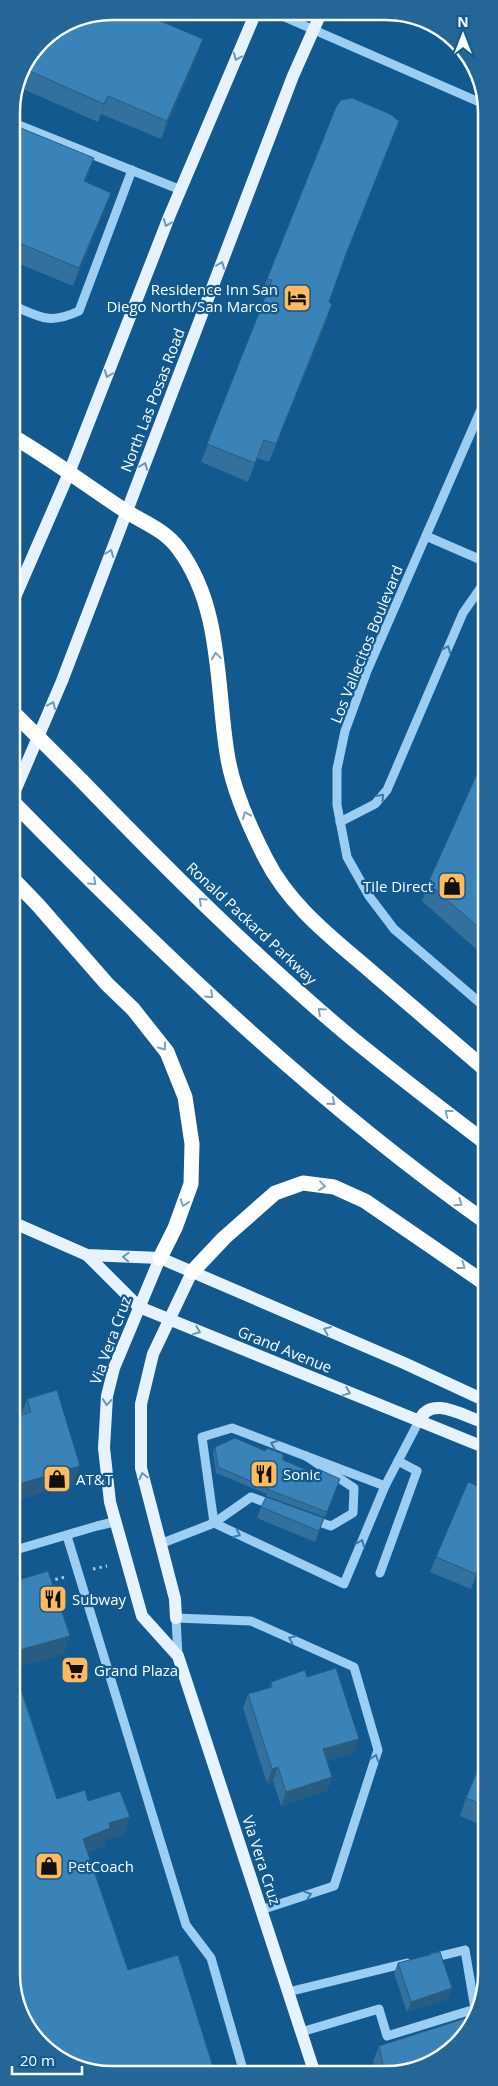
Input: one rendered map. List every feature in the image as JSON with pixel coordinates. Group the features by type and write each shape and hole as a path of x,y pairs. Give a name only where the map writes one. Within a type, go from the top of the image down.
{"highway":[{"path":"20,441 126,511 158,528 177,546 195,574 208,607 214,641 227,755 242,805 266,860 309,918 478,1063"},
{"name":"Ronald Packard Parkway","path":"20,719 164,866 307,998 348,1035 478,1137"},
{"path":"20,808 58,848 209,995 326,1097 444,1192 478,1216"},
{"path":"20,886 107,984 132,1009 167,1052 185,1097 192,1144 191,1184 175,1228 160,1258"},
{"path":"192,1272 224,1238 275,1192 303,1183 334,1187 365,1201 478,1279"}],"main road":[{"path":"20,586 69,473 181,190 253,20"},
{"name":"North Las Posas Road","path":"20,780 62,680 290,84 318,20"},
{"name":"Grand Avenue","path":"20,1226 87,1255 139,1307 478,1445"},
{"name":"Grand Avenue","path":"87,1255 160,1258 478,1397"},
{"name":"Via Vera Cruz","path":"160,1258 114,1368 107,1396 104,1448 110,1502 114,1522 142,1616 178,1656 312,2066"},
{"name":"Via Vera Cruz","path":"176,1618 175,1599 141,1468 141,1404 153,1354 192,1272"},
{"path":"419,1421 422,1414 429,1409 437,1407 478,1420"}],"street":[{"path":"291,20 477,101"},
{"path":"20,125 181,190"},
{"path":"20,308 47,319 63,319 79,311 132,170"},
{"name":"Los Vallecitos Boulevard","path":"478,416 367,671 344,731 337,769 337,805 348,857 368,896 394,929 478,1001"},
{"path":"426,536 478,559"},
{"path":"340,822 375,804 387,790 462,613 478,591"},
{"path":"214,1523 344,1584 385,1486 419,1421"},
{"path":"214,1523 202,1437 232,1428 385,1486"},
{"path":"304,1517 331,1526 353,1514 354,1488 306,1456"},
{"path":"380,1573 417,1471 398,1461"},
{"path":"160,1544 214,1523 250,1497 286,1510"},
{"path":"20,1549 114,1522"},
{"path":"67,1536 186,1925 211,1958 242,2066"},
{"path":"176,1618 251,1621 354,1667 378,1750 334,1886 261,1910"},
{"name":"Via Vera Cruz","path":"176,1618 178,1656"},
{"path":"288,1992 465,1950 473,2003"},
{"path":"301,2032 378,2009 387,2036 471,2010"}],"path":[{"path":"46,1582 107,1566"}],"building":[{"path":"158,20 203,39 167,121 108,96 104,104 29,71 47,47 61,35 71,29 94,22"},
{"name":"Residence Inn San Diego North/San Marcos","path":"352,98 390,114 399,121 346,254 329,302 332,304 276,444 264,440 255,463 207,444 272,280 267,279 336,107 341,100"},
{"path":"20,128 94,158 84,181 111,193 79,268 20,243"},
{"path":"478,772 478,927 428,883"},
{"path":"57,1390 80,1466 20,1484 20,1415 31,1412 27,1399"},
{"path":"235,1438 265,1451 267,1448 283,1454 283,1460 316,1474 318,1469 340,1479 327,1512 269,1490 218,1467 215,1447"},
{"path":"468,1482 478,1486 478,1569 476,1574 436,1557"},
{"path":"266,1497 324,1518 319,1531 261,1507"},
{"path":"48,1571 70,1636 20,1650 20,1580"},
{"path":"336,1668 359,1739 323,1749 332,1777 286,1792 278,1767 272,1769 248,1694 272,1687 271,1682 305,1670 307,1677"},
{"path":"20,1686 57,1799 85,1790 88,1801 120,1791 130,1817 109,1823 110,1828 83,1839 128,1970 178,1955 213,2066 106,2066 82,2061 56,2047 43,2035 32,2020 23,1998 20,1974"},
{"path":"478,1769 478,1803 466,1798"},
{"path":"440,1952 452,1988 411,2002 398,1963"},
{"path":"467,2018 455,2035 442,2047 416,2061 383,2066 379,2046"}],"place":[{"name":"Residence Inn San Diego North/San Marcos","path":"297,298"},
{"name":"Tile Direct","path":"452,886"},
{"name":"Sonic","path":"264,1474"},
{"name":"AT&T","path":"57,1479"},
{"name":"Subway","path":"53,1599"},
{"name":"Grand Plaza","path":"75,1670"},
{"name":"PetCoach","path":"49,1866"}]}
